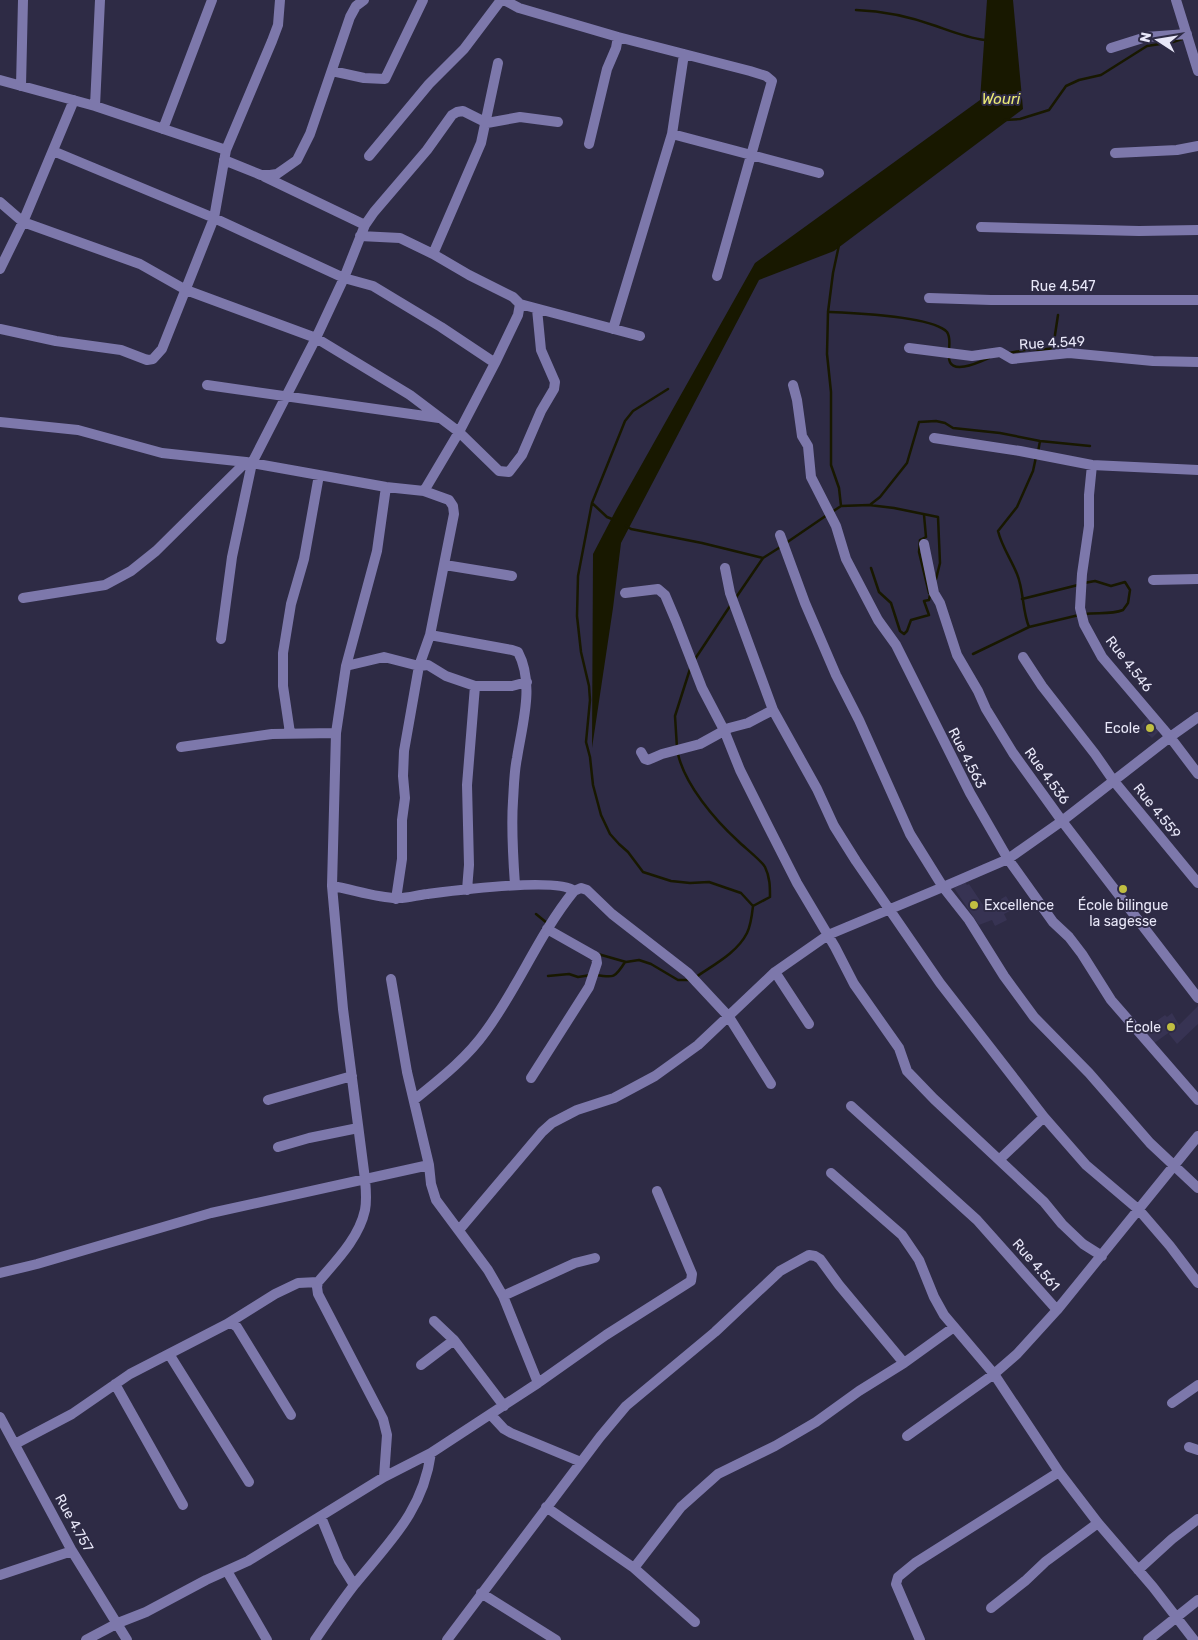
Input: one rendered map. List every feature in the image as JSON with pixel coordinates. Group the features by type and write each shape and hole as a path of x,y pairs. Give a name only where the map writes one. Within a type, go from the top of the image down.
{"street":[{"path":"21,86 23,0"},
{"path":"95,106 100,0"},
{"path":"163,129 212,0"},
{"path":"0,329 56,341 121,350 147,360 153,359 162,349 214,218 225,155 278,25 280,0"},
{"path":"261,175 277,174 297,160 310,134 350,17 356,6 364,0"},
{"path":"332,71 364,78 385,79 423,0"},
{"path":"369,156 429,84 464,49 502,0 518,8 618,37 766,76 772,81 717,276"},
{"path":"1176,0 1198,71"},
{"path":"1111,48 1146,37 1187,34"},
{"path":"589,144 618,37"},
{"path":"613,329 672,134 684,54"},
{"path":"433,254 481,143 487,123 498,64"},
{"path":"0,80 95,106 163,129 225,155 261,175 365,225"},
{"path":"0,269 23,222 74,100"},
{"path":"23,598 105,585 131,571 156,551 249,462 287,397 316,338 344,278 365,225 427,150 452,115 463,111 487,123 520,117 558,122"},
{"path":"672,134 819,173"},
{"path":"1115,153 1177,150 1198,146"},
{"path":"53,151 214,218 344,278 373,286 496,363"},
{"path":"0,202 23,222 140,264 186,290 316,338 410,395 459,432 499,471 509,472 522,455 541,411 554,389 555,382 541,350 537,309"},
{"path":"981,227 1139,231 1198,230"},
{"path":"360,236 400,238 513,297 520,304 640,336"},
{"name":"Rue 4.547","path":"929,298 991,300 1198,300"},
{"path":"424,490 459,432 496,363 518,316 520,304"},
{"name":"Rue 4.549","path":"909,348 972,356 1000,352 1012,359 1069,354 1153,361 1198,362"},
{"path":"207,385 440,418"},
{"name":"Rue 4.563","path":"793,385 798,400 802,436 808,446 811,477 836,526 846,559 878,620 896,645 970,793 1008,859 1053,922 1069,937 1082,954 1111,1000 1198,1100"},
{"path":"0,422 78,430 162,453 249,462 386,487 424,490 449,500 453,506 454,514 445,565 430,635 419,666 404,751 403,776 406,798 402,820 402,859 396,898"},
{"path":"934,438 1020,451 1092,465 1198,470"},
{"path":"221,639 232,557 249,462"},
{"name":"Rue 4.546","path":"1092,465 1089,495 1089,526 1082,574 1080,608 1084,624 1102,657 1170,737 1198,774"},
{"path":"290,733 283,686 283,653 291,604 304,559 319,475"},
{"path":"384,1477 387,1435 383,1419 316,1287 353,1238 364,1212 366,1200 366,1179 343,1009 332,886 336,733 346,666 377,551 386,487"},
{"path":"780,535 805,603 910,834 943,887 969,920 986,950 1034,1017 1089,1073 1150,1143 1198,1188"},
{"name":"Rue 4.536","path":"924,544 934,593 940,603 957,655 986,709 1013,753 1062,821 1198,998"},
{"path":"445,565 512,576"},
{"path":"725,568 730,593 773,710 817,789 834,826 940,983 1044,1117 1086,1165 1138,1210 1170,1246 1198,1283"},
{"path":"1153,580 1198,579"},
{"path":"625,592 652,589 662,590 702,688 724,730 740,770 797,883 854,984 900,1048 907,1071 934,1100 1044,1202 1062,1224 1083,1244 1102,1256"},
{"path":"430,635 518,652 522,659 526,682 522,727 516,761 513,804 512,842 515,886"},
{"path":"346,666 384,657 419,666 428,665 446,676 475,686 512,686 526,682"},
{"name":"Rue 4.559","path":"1023,657 1042,686 1113,780 1198,883"},
{"path":"467,890 469,865 467,785 475,686"},
{"path":"641,752 644,759 648,760 662,754 700,744 724,730 748,723 773,710"},
{"path":"459,1230 542,1132 552,1123 576,1110 614,1098 655,1076 698,1045 775,972 828,935 1008,859 1062,821 1113,780 1198,717"},
{"path":"181,747 290,733 336,733"},
{"path":"332,886 396,898 515,886 562,886 570,887 574,891"},
{"path":"414,1100 455,1067 486,1032 547,929 574,891 581,888 587,890 612,914 688,974 729,1017 772,1084"},
{"path":"531,1078 589,987 597,963 593,954 547,929"},
{"path":"775,972 809,1024"},
{"path":"391,979 407,1072 436,1200 488,1270 503,1296 538,1384"},
{"path":"268,1100 352,1076"},
{"name":"Rue 4.561","path":"851,1106 977,1220 1057,1310 1198,1136"},
{"path":"1000,1160 1044,1117"},
{"path":"278,1147 309,1138 358,1128"},
{"path":"0,1273 211,1213 429,1164"},
{"path":"831,1173 902,1235 919,1260 934,1297 944,1315 994,1374 1059,1472 1098,1523 1194,1640"},
{"path":"86,1640 248,1561 384,1477 431,1453 538,1384 606,1335 691,1281 692,1274 657,1191"},
{"path":"446,1640 546,1507 626,1406 715,1332 780,1271 809,1256 816,1256 904,1363"},
{"path":"503,1296 576,1262 595,1258"},
{"path":"15,1444 72,1414 130,1374 227,1324 275,1294 298,1283 318,1282"},
{"path":"907,1436 994,1374 1017,1354 1057,1310"},
{"path":"434,1320 454,1340 504,1406"},
{"path":"227,1324 233,1324 237,1327 291,1416"},
{"path":"634,1568 681,1507 718,1474 775,1446 816,1422 954,1327"},
{"path":"421,1365 454,1340"},
{"path":"169,1354 249,1482"},
{"path":"114,1384 183,1505"},
{"path":"1172,1403 1198,1385"},
{"path":"491,1415 504,1429 511,1433 581,1462"},
{"name":"Rue 4.757","path":"0,1417 72,1551 127,1640"},
{"path":"315,1640 354,1585 384,1551 414,1509 423,1489 431,1453"},
{"path":"920,1640 896,1584 898,1577 915,1563 1059,1472"},
{"path":"546,1507 634,1568 694,1622"},
{"path":"321,1517 339,1561 354,1585"},
{"path":"1138,1570 1172,1539 1198,1519"},
{"path":"991,1608 1026,1582 1045,1562 1098,1523"},
{"path":"0,1575 72,1551"},
{"path":"227,1571 267,1640"},
{"path":"481,1593 556,1640"},
{"path":"1148,1640 1198,1600"}],"shaded area":[{"name":"Ecole","path":"1147,718 1160,730 1152,738 1140,727"},
{"name":"Excellence","path":"965,882 967,885 969,884 987,911 1002,904 1001,899 1006,896 1014,909 1004,914 1007,920 995,926 992,920 979,925 954,888"},
{"name":"École","path":"1198,1006 1198,1024 1177,1044 1169,1034 1171,1031 1153,1044 1142,1031 1165,1015 1167,1017 1172,1013 1179,1025"}],"water":[{"name":"Wouri","path":"987,0 1013,0 1023,109 834,251 759,280 621,543 592,748 593,554 616,510 755,263 980,100"}],"waterway":[{"path":"856,10 907,17 985,40"},
{"path":"1005,120 1020,119 1049,110 1066,86 1079,80 1101,75 1147,46 1182,39"},
{"path":"839,245 828,312 827,354 831,392 831,465 839,488 841,506"},
{"path":"828,312 891,316 925,322 947,332 949,351"},
{"path":"1009,353 1030,349 1053,348 1058,315"},
{"path":"949,356 950,362 954,366 959,367 972,365 989,358"},
{"path":"668,389 633,411 625,421 592,503 578,576 577,616 581,652 589,686 590,700 586,742 590,757 593,785 601,815 610,834 628,852 643,872 671,881 709,882 741,893 753,906 749,927 743,940 724,958 696,977"},
{"path":"871,504 880,497 907,463 919,422 936,421 945,423 953,428 1000,433 1040,441 1090,446"},
{"path":"1038,452 1040,441"},
{"path":"1029,627 1019,580 998,531 1017,507 1033,471 1036,457"},
{"path":"592,503 607,517 612,519"},
{"path":"832,512 841,506 869,505 938,517 940,563 936,579"},
{"path":"786,543 827,515"},
{"path":"924,515 926,537 920,540 919,552 929,593"},
{"path":"626,526 631,529 702,543 763,558"},
{"path":"735,599 763,558 782,546"},
{"path":"871,568 879,592 891,603 900,631 904,634 911,620 929,615 924,601 929,600 932,594"},
{"path":"1084,583 1095,581 1111,586 1125,582 1130,590 1128,603 1123,610 1084,614"},
{"path":"1022,599 1078,585"},
{"path":"695,659 730,606"},
{"path":"973,654 1029,627 1079,615"},
{"path":"677,748 675,716 690,669"},
{"path":"678,754 687,778 702,801 720,823 765,867 769,878 770,897 753,906"},
{"path":"536,914 547,923"},
{"path":"598,954 626,962 639,960 651,964 678,980 691,980"},
{"path":"596,975 614,976 625,962"},
{"path":"548,976 569,974 578,977 591,975"}],"place":[{"name":"Ecole","path":"1150,728"},
{"name":"École bilingue la sagesse","path":"1123,889"},
{"name":"Excellence","path":"974,905"},
{"name":"École","path":"1171,1027"}]}
